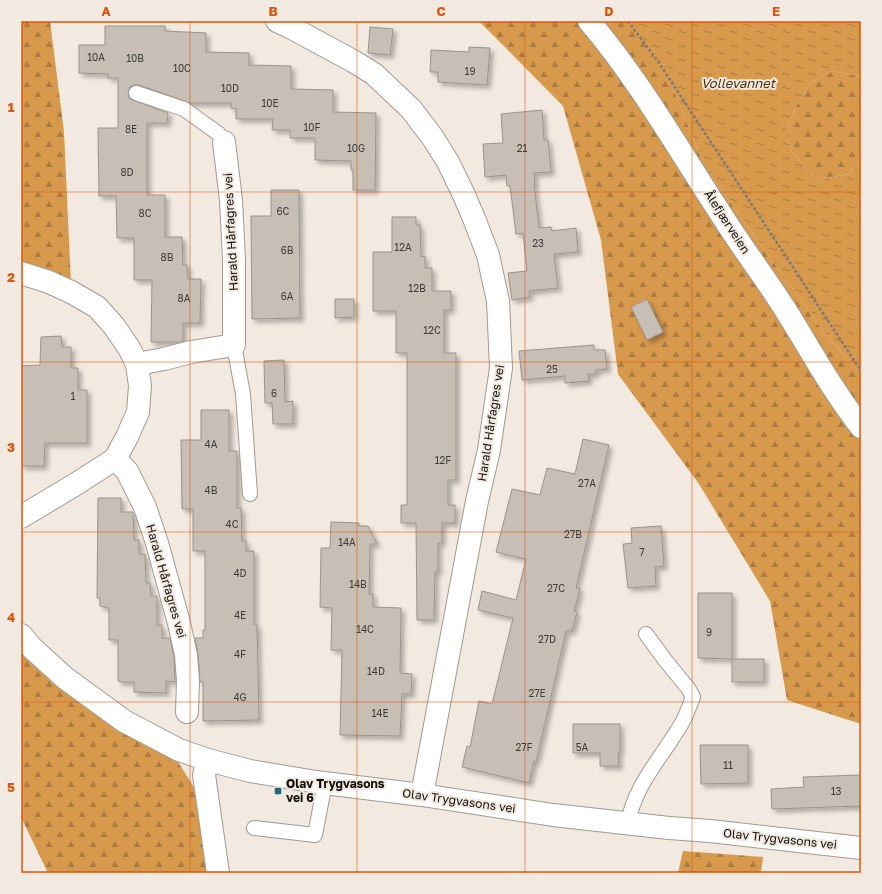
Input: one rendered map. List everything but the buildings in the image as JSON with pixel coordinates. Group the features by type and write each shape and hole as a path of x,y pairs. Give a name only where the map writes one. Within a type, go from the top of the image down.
{"street":[{"name":"Harald Hårfagres vei","path":"277,21 318,42 374,74 412,109 448,162 466,201 488,255 498,301 501,368 489,450 422,795"},
{"name":"Ålefjærveien","path":"589,21 611,47 661,118 719,212 786,310 807,347 846,407 861,427"},
{"name":"Harald Hårfagres vei","path":"224,142 231,200 234,259 234,345"},
{"path":"21,273 49,282 71,292 97,307 114,326 137,364 140,386 138,412 127,437 115,458 76,484 21,517"},
{"path":"137,364 191,352 234,345"},
{"name":"Harald Hårfagres vei","path":"115,458 127,471 145,507 157,543 179,623 186,655 188,680 187,712"},
{"name":"Olav Trygvasons vei","path":"21,636 65,678 124,721 179,750 208,760 250,771 553,815 670,828 725,832 861,848"},
{"path":"208,760 204,775 218,873"}],"lane":[{"path":"136,93 184,109 219,134 224,142"},
{"name":"Harald Hårfagres vei","path":"234,345 244,394 250,494"},
{"path":"628,823 634,800 680,727 693,697 688,688 646,634"},
{"path":"254,828 315,834 325,783"}],"path":[{"path":"628,21 659,63 861,371"}],"green space":[{"path":"21,21 50,21 64,132 71,284 21,275"},
{"path":"479,21 629,21 669,77 704,166 827,336 861,373 861,724 787,700 770,601 699,484 618,374 601,240 563,106"},
{"path":"832,71 861,76 861,160 856,163 849,174 817,180 792,152 786,131 796,106 811,82"},
{"path":"21,636 38,659 158,730 197,792 213,873 48,873 21,817"},
{"path":"683,851 763,857 761,873 678,873"}],"water":[{"name":"Vollevannet","path":"629,21 861,21 861,76 832,71 811,82 796,106 786,131 792,152 817,180 849,174 856,163 861,160 861,373 827,336 704,166 669,77"}],"place":[{"name":"Olav Trygvasons vei 6","path":"278,791"}]}
